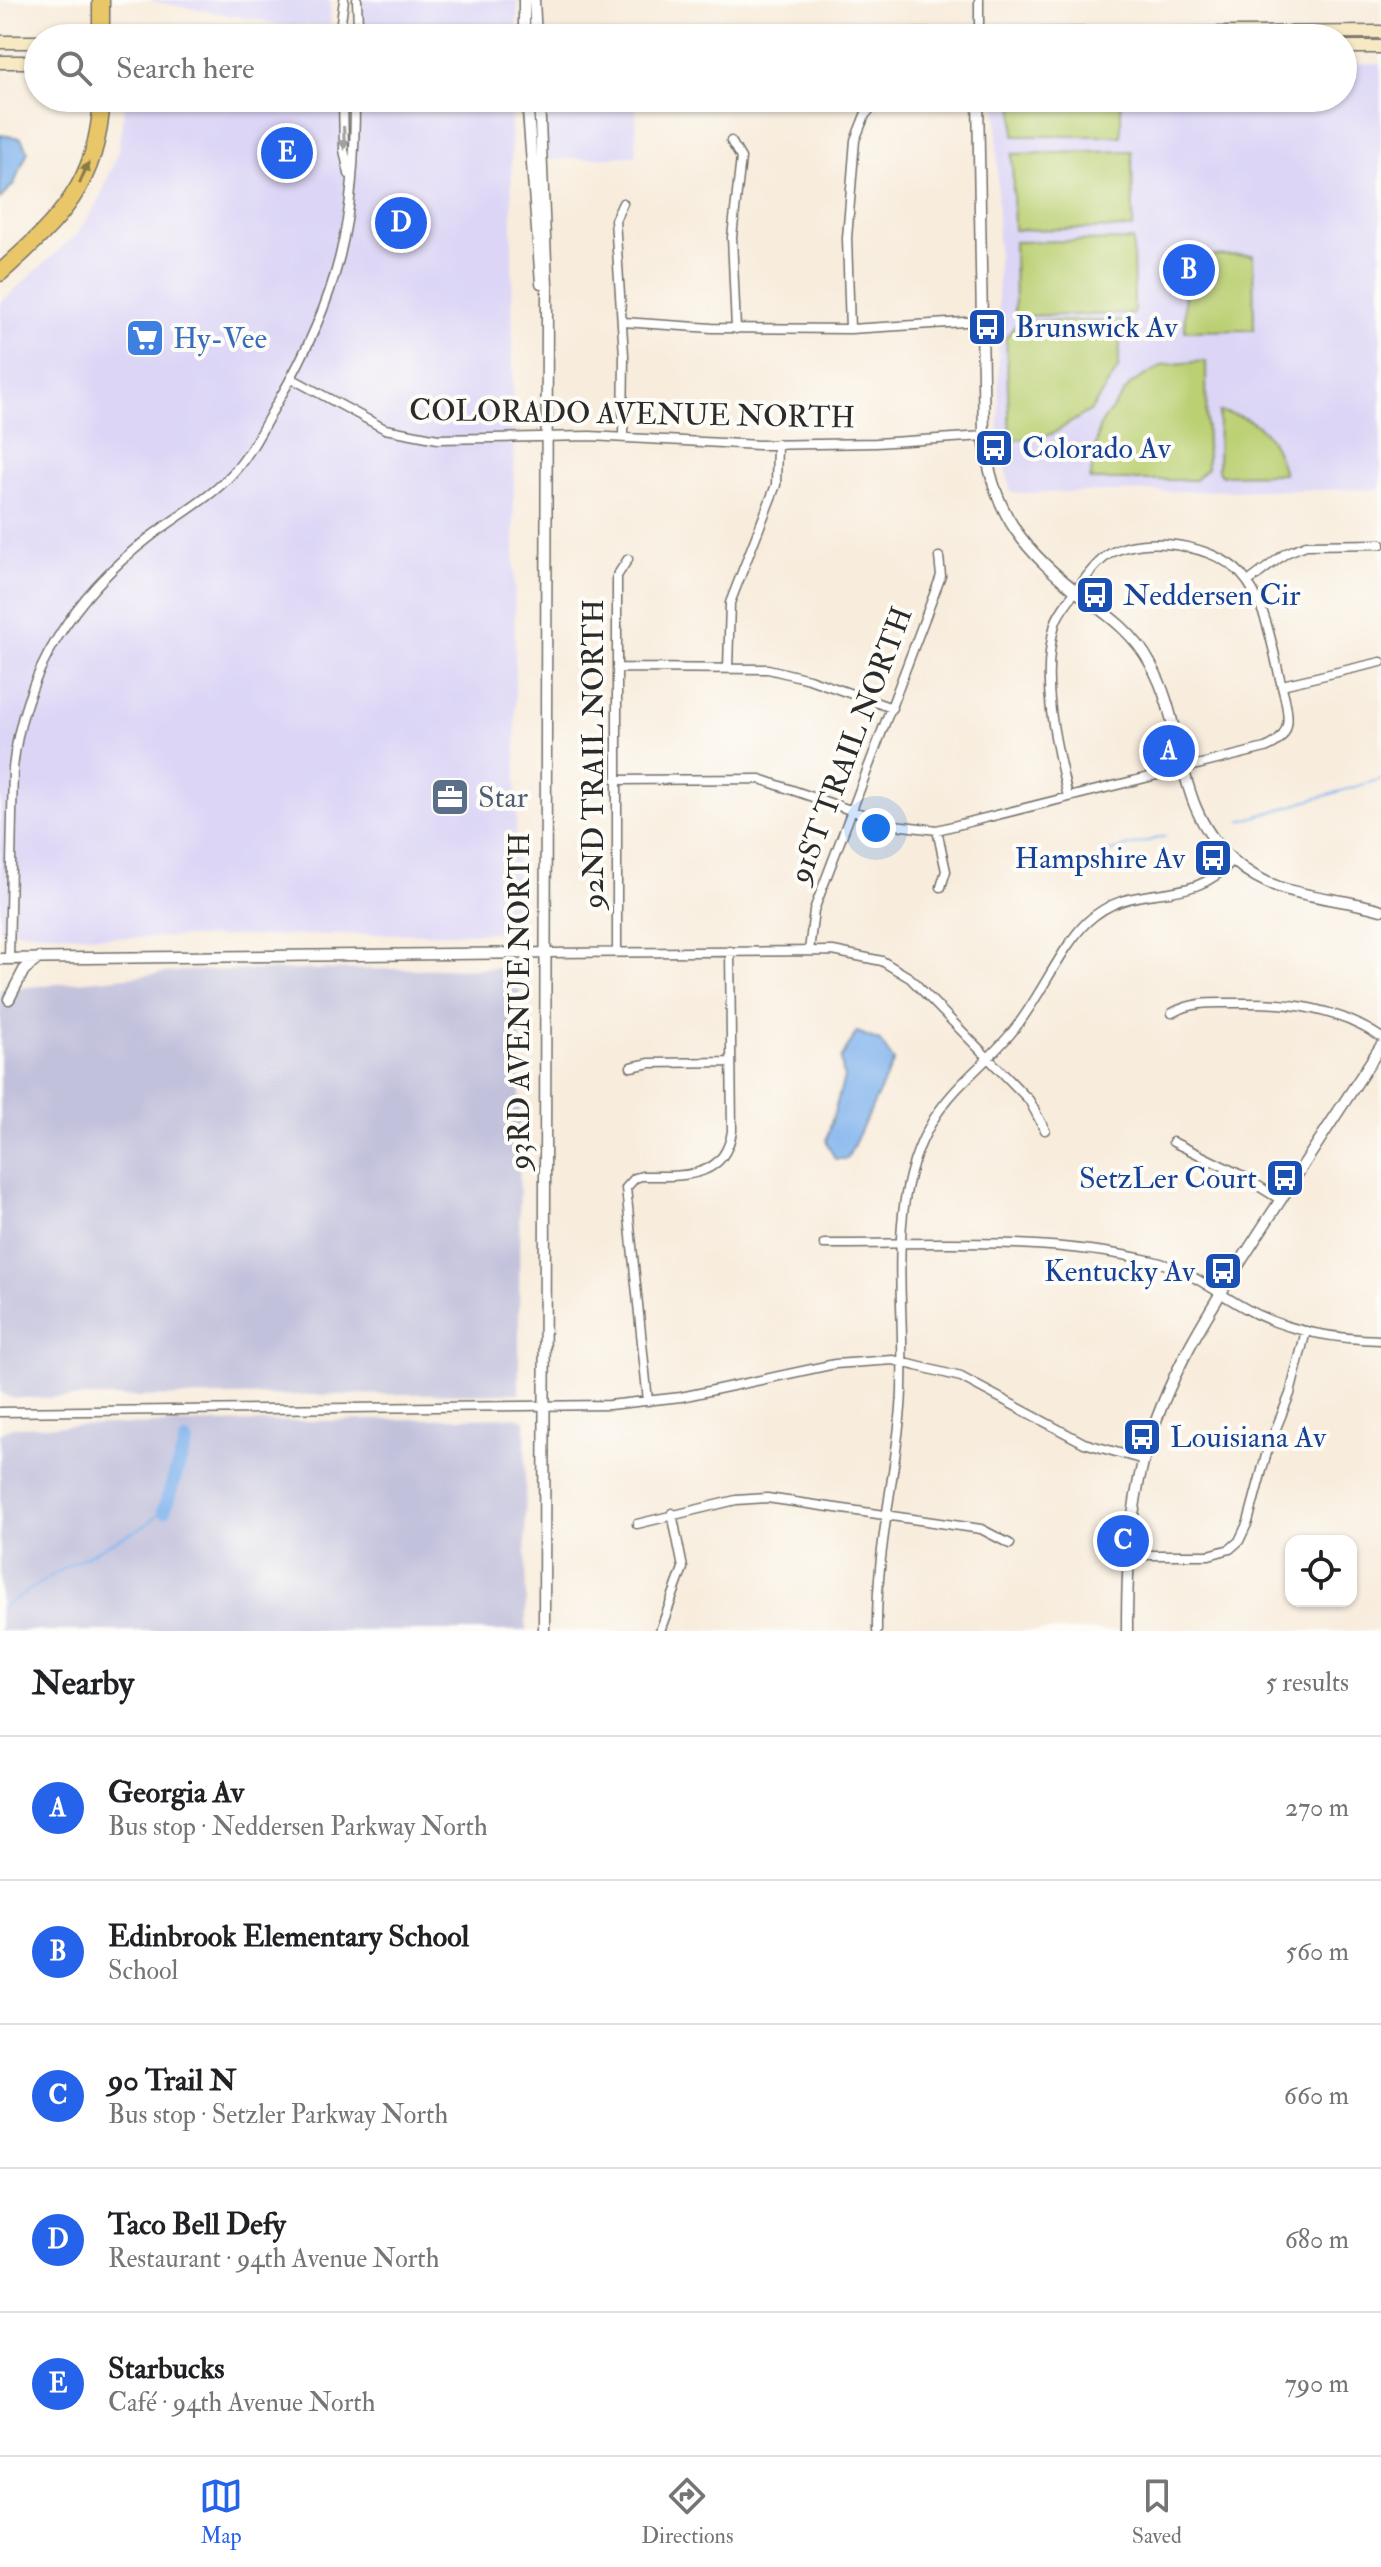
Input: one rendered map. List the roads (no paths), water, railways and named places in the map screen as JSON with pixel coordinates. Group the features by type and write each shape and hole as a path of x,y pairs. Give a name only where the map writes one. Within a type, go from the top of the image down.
{"highway":[{"path":"101,0 101,24"},
{"path":"0,273 51,227 76,192 96,141 100,112"}],"main road":[{"path":"1357,32 1381,32"},
{"path":"0,42 24,42"},
{"path":"1357,47 1381,47"},
{"path":"0,62 24,62"}],"street":[{"path":"341,24 344,0"},
{"path":"357,0 359,24"},
{"path":"524,0 525,24"},
{"path":"534,0 535,24"},
{"path":"978,24 979,0"},
{"path":"343,112 344,150 350,178"},
{"path":"355,112 355,153 339,269 318,329 291,378 235,472 118,562 75,610 45,657 16,741 4,959 850,952 897,969 922,989 1029,1100 1045,1130"},
{"name":"93RD AVENUE NORTH","path":"528,112 546,323"},
{"name":"93RD AVENUE NORTH","path":"539,112 547,437 544,1631"},
{"path":"850,329 847,238 855,140 868,112"},
{"path":"978,112 984,436 990,476 1010,525 1032,555 1121,626 1150,663 1164,699 1198,817 1233,860 1283,891 1381,910"},
{"path":"731,141 741,158 732,237 736,329"},
{"path":"623,203 615,220 623,322 623,437"},
{"path":"623,322 736,329 850,329 981,321"},
{"name":"COLORADO AVENUE NORTH","path":"291,378 385,429 412,436 623,437 777,444 867,444 984,436"},
{"path":"728,668 730,603 776,485 777,444"},
{"path":"1248,582 1286,553 1306,545 1381,544"},
{"path":"616,780 746,778 909,829 937,830 1275,745 1287,730 1288,711 1282,685 1262,613 1248,582 1224,560 1198,549 1124,548 1103,559 1056,620 1049,699 1052,730 1068,797"},
{"name":"91ST TRAIL NORTH","path":"809,951 814,910 941,576 939,557"},
{"name":"92ND TRAIL NORTH","path":"617,952 617,576 628,559"},
{"path":"1282,685 1381,662"},
{"path":"617,668 728,668 789,673 892,708"},
{"path":"937,830 946,871 941,887"},
{"path":"877,1631 877,1568 900,1415 905,1190 922,1138 952,1094 1033,1006 1076,935 1093,917 1130,896 1192,890 1214,879 1233,860"},
{"path":"648,1401 626,1188 635,1178 699,1174 719,1163 726,1153 732,1131 730,951"},
{"path":"9,999 24,970 39,958"},
{"path":"1172,1013 1190,1003 1295,1004 1342,1016 1381,1037"},
{"path":"1127,1631 1128,1555 1144,1460 1179,1364 1220,1293 1381,1046"},
{"path":"631,1067 650,1063 731,1062"},
{"path":"1173,1142 1239,1174 1281,1200"},
{"path":"824,1244 1028,1244 1137,1258 1175,1268 1257,1314 1306,1331 1342,1338 1381,1340"},
{"path":"1128,1555 1209,1555 1230,1549 1239,1541 1248,1522 1268,1448 1290,1394 1306,1331"},
{"path":"0,1412 545,1406 648,1401 835,1364 902,1362 961,1377 1084,1443 1144,1460"},
{"path":"637,1524 672,1513 752,1497 981,1529 1010,1544"},
{"path":"660,1631 683,1568 672,1513"}],"water":[{"path":"0,135 21,138 28,151 14,184 0,199"},
{"path":"857,1032 880,1041 894,1061 847,1159 835,1159 826,1141 844,1078 841,1059"}],"waterway":[{"path":"1241,821 1381,779"},
{"path":"1108,852 1166,836"},
{"path":"164,1510 186,1442"},
{"path":"0,1609 65,1567 146,1525 164,1510"}],"place":[{"name":"Starbucks","path":"287,153"},
{"name":"Taco Bell Defy","path":"401,223"},
{"name":"Edinbrook Elementary School","path":"1189,270"},
{"name":"Brunswick Av","path":"987,327"},
{"name":"Hy-Vee","path":"145,338"},
{"name":"Colorado Av","path":"994,448"},
{"name":"Neddersen Cir","path":"1095,595"},
{"name":"Georgia Av","path":"1169,751"},
{"name":"Star","path":"450,797"},
{"name":"Hampshire Av","path":"1213,858"},
{"name":"SetzLer Court","path":"1285,1178"},
{"name":"Kentucky Av","path":"1223,1271"},
{"name":"Louisiana Av","path":"1142,1437"},
{"name":"90 Trail N","path":"1123,1541"}]}
